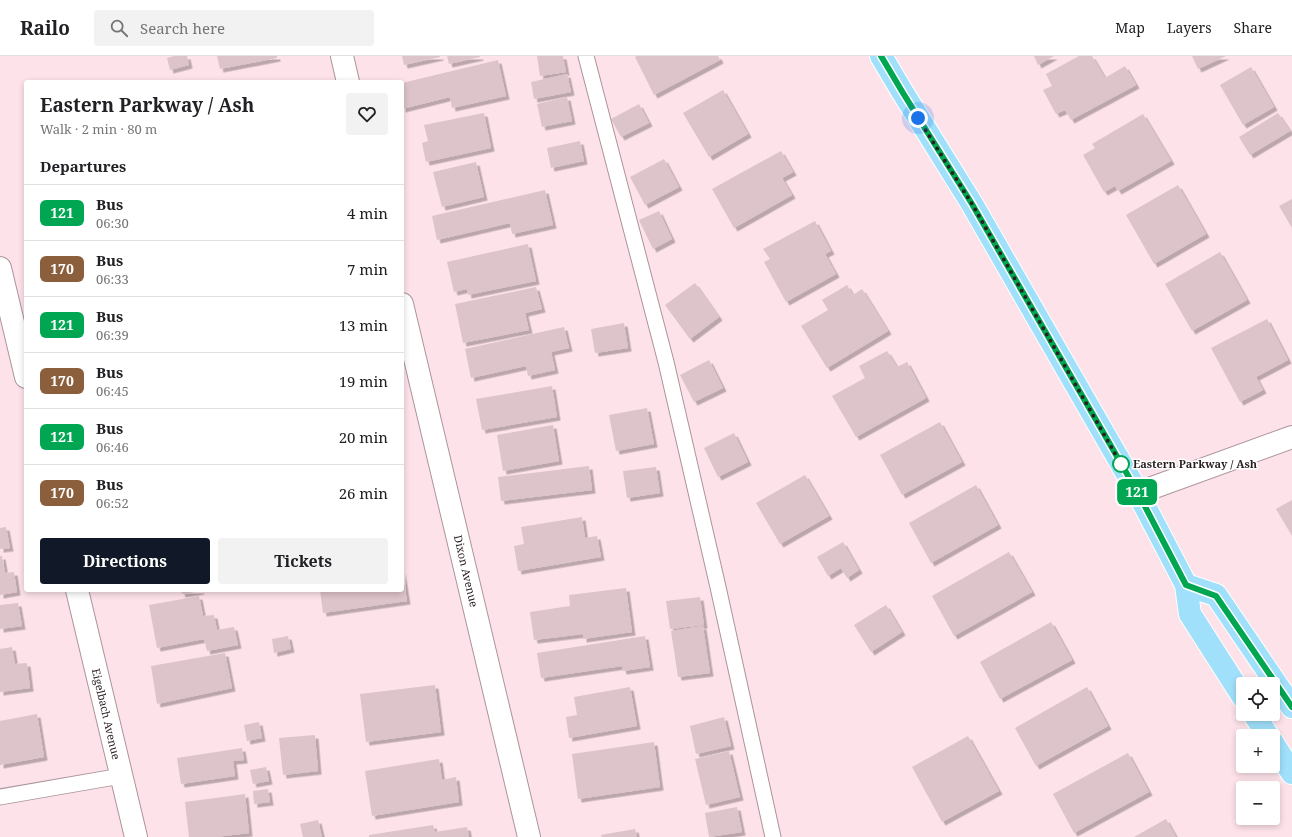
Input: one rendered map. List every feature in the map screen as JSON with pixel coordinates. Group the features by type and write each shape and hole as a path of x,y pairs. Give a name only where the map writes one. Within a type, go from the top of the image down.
{"main road":[{"path":"881,56 972,204 1138,493 1186,585 1190,614 1236,686"},
{"path":"1186,585 1216,596 1292,707"},
{"path":"1280,755 1292,773"}],"street":[{"path":"342,56 348,80"},
{"path":"0,268 24,369"},
{"name":"Dixon Avenue","path":"404,312 528,837"},
{"path":"1138,493 1292,438"},
{"name":"Eigelbach Avenue","path":"77,592 136,837"}],"lane":[{"path":"586,56 666,362 718,587 772,837"},
{"path":"0,797 121,776"}],"building":[{"path":"174,56 187,56 189,65 170,70 167,58"},
{"path":"217,56 277,56 277,58 220,69"},
{"path":"402,56 440,56 440,57 404,65"},
{"path":"447,56 480,56 480,57 449,64"},
{"path":"537,56 563,56 566,72 540,76"},
{"path":"718,56 720,60 654,95 635,57"},
{"path":"1034,56 1054,56 1038,65"},
{"path":"1079,56 1092,56 1105,78 1125,66 1136,85 1071,120 1065,110 1056,114 1043,90 1052,86 1046,74"},
{"path":"1192,56 1226,56 1198,69"},
{"path":"498,60 506,96 452,108 450,97 404,108 404,83"},
{"path":"1251,67 1274,107 1243,125 1220,85"},
{"path":"567,74 571,92 534,99 531,82"},
{"path":"723,90 748,134 709,157 683,113"},
{"path":"567,97 572,121 542,127 537,104"},
{"path":"639,104 649,123 621,137 611,119"},
{"path":"484,113 491,148 426,162 422,143 428,141 424,125"},
{"path":"1278,113 1290,131 1250,155 1239,137"},
{"path":"1143,114 1171,161 1118,191 1115,186 1104,192 1083,155 1095,148 1092,144"},
{"path":"580,141 584,161 551,168 547,148"},
{"path":"781,151 793,172 782,178 792,195 734,228 712,189"},
{"path":"664,159 679,187 645,205 630,177"},
{"path":"476,162 484,197 442,207 433,172"},
{"path":"1178,185 1206,234 1154,264 1126,215"},
{"path":"545,190 553,225 512,234 510,223 437,240 432,216"},
{"path":"1292,199 1292,228 1279,206"},
{"path":"659,211 672,239 653,249 639,220"},
{"path":"815,221 831,251 825,254 836,274 786,302 764,262 770,259 763,249"},
{"path":"528,244 536,281 468,295 467,289 454,292 447,262"},
{"path":"1220,252 1247,300 1192,331 1165,284"},
{"path":"695,283 719,317 690,339 665,305"},
{"path":"847,285 853,295 862,289 888,331 827,368 801,326 828,310 822,300"},
{"path":"536,287 542,309 525,313 529,330 463,343 455,304"},
{"path":"1267,319 1288,360 1256,377 1263,390 1240,402 1211,348"},
{"path":"624,323 628,348 595,353 591,329"},
{"path":"564,327 569,348 551,352 555,370 528,376 526,366 471,378 465,349"},
{"path":"887,351 897,367 907,362 926,398 856,437 832,396 865,378 859,366"},
{"path":"709,360 723,388 694,402 680,375"},
{"path":"552,386 557,417 482,430 476,399"},
{"path":"647,408 654,444 616,451 609,415"},
{"path":"940,422 962,462 902,495 880,455"},
{"path":"553,425 559,461 503,471 497,435"},
{"path":"734,433 748,462 718,477 704,448"},
{"path":"589,466 592,490 501,501 498,477"},
{"path":"656,467 660,493 627,498 623,471"},
{"path":"805,475 829,516 780,544 756,503"},
{"path":"976,485 998,525 931,563 909,523"},
{"path":"1292,500 1292,536 1276,509"},
{"path":"582,517 585,538 597,536 601,557 518,571 514,546 524,544 521,527"},
{"path":"6,527 10,548 0,549 0,528"},
{"path":"843,542 859,570 847,578 841,568 828,576 817,557"},
{"path":"1009,552 1032,592 954,636 932,596"},
{"path":"0,556 2,556 5,573 14,572 17,592 0,595"},
{"path":"404,582 407,601 323,613 320,592 404,592"},
{"path":"626,588 632,632 583,639 583,634 534,640 530,612 570,606 569,595"},
{"path":"182,592 195,592 182,594"},
{"path":"199,596 203,616 214,615 217,630 234,627 238,645 207,651 204,639 157,648 149,605"},
{"path":"700,597 704,625 670,629 666,601"},
{"path":"18,603 22,626 0,629 0,605"},
{"path":"886,605 902,632 871,652 854,625"},
{"path":"1051,622 1072,660 1000,699 980,662"},
{"path":"703,626 710,673 678,677 671,631"},
{"path":"288,636 291,649 274,653 272,639"},
{"path":"645,636 650,667 623,671 622,666 541,678 537,653"},
{"path":"12,647 15,664 27,663 30,688 0,692 0,649"},
{"path":"225,653 232,688 157,704 151,666"},
{"path":"435,685 441,732 366,742 360,694"},
{"path":"630,687 637,726 569,738 566,717 577,715 574,697"},
{"path":"1087,687 1108,726 1036,766 1015,728"},
{"path":"37,714 44,757 0,765 0,721"},
{"path":"724,717 731,746 696,754 690,726"},
{"path":"259,722 262,738 247,741 244,725"},
{"path":"315,735 318,771 283,775 279,738"},
{"path":"968,736 999,791 942,822 912,767"},
{"path":"654,742 660,787 578,799 572,754"},
{"path":"242,748 244,760 233,761 235,776 181,784 177,758"},
{"path":"729,751 740,797 706,805 695,759"},
{"path":"1128,753 1149,792 1074,833 1053,794"},
{"path":"439,759 442,780 456,777 459,802 372,816 365,771"},
{"path":"266,767 269,781 253,784 250,770"},
{"path":"268,789 270,802 254,804 253,791"},
{"path":"245,794 249,833 215,837 189,837 185,802"},
{"path":"737,807 742,832 709,837 705,813"},
{"path":"1166,819 1176,837 1134,837"},
{"path":"318,820 322,837 303,837 300,824"},
{"path":"433,825 435,832 467,827 469,837 369,837 369,835"},
{"path":"635,829 637,837 602,837 601,835"}],"bus line":[{"name":"121","path":"881,56 972,204 1138,493 1186,585 1216,596 1292,707"}],"place":[{"name":"Eastern Parkway / Ash","path":"1121,464"}],"route":[{"path":"918,118 972,204 1121,464"}]}
